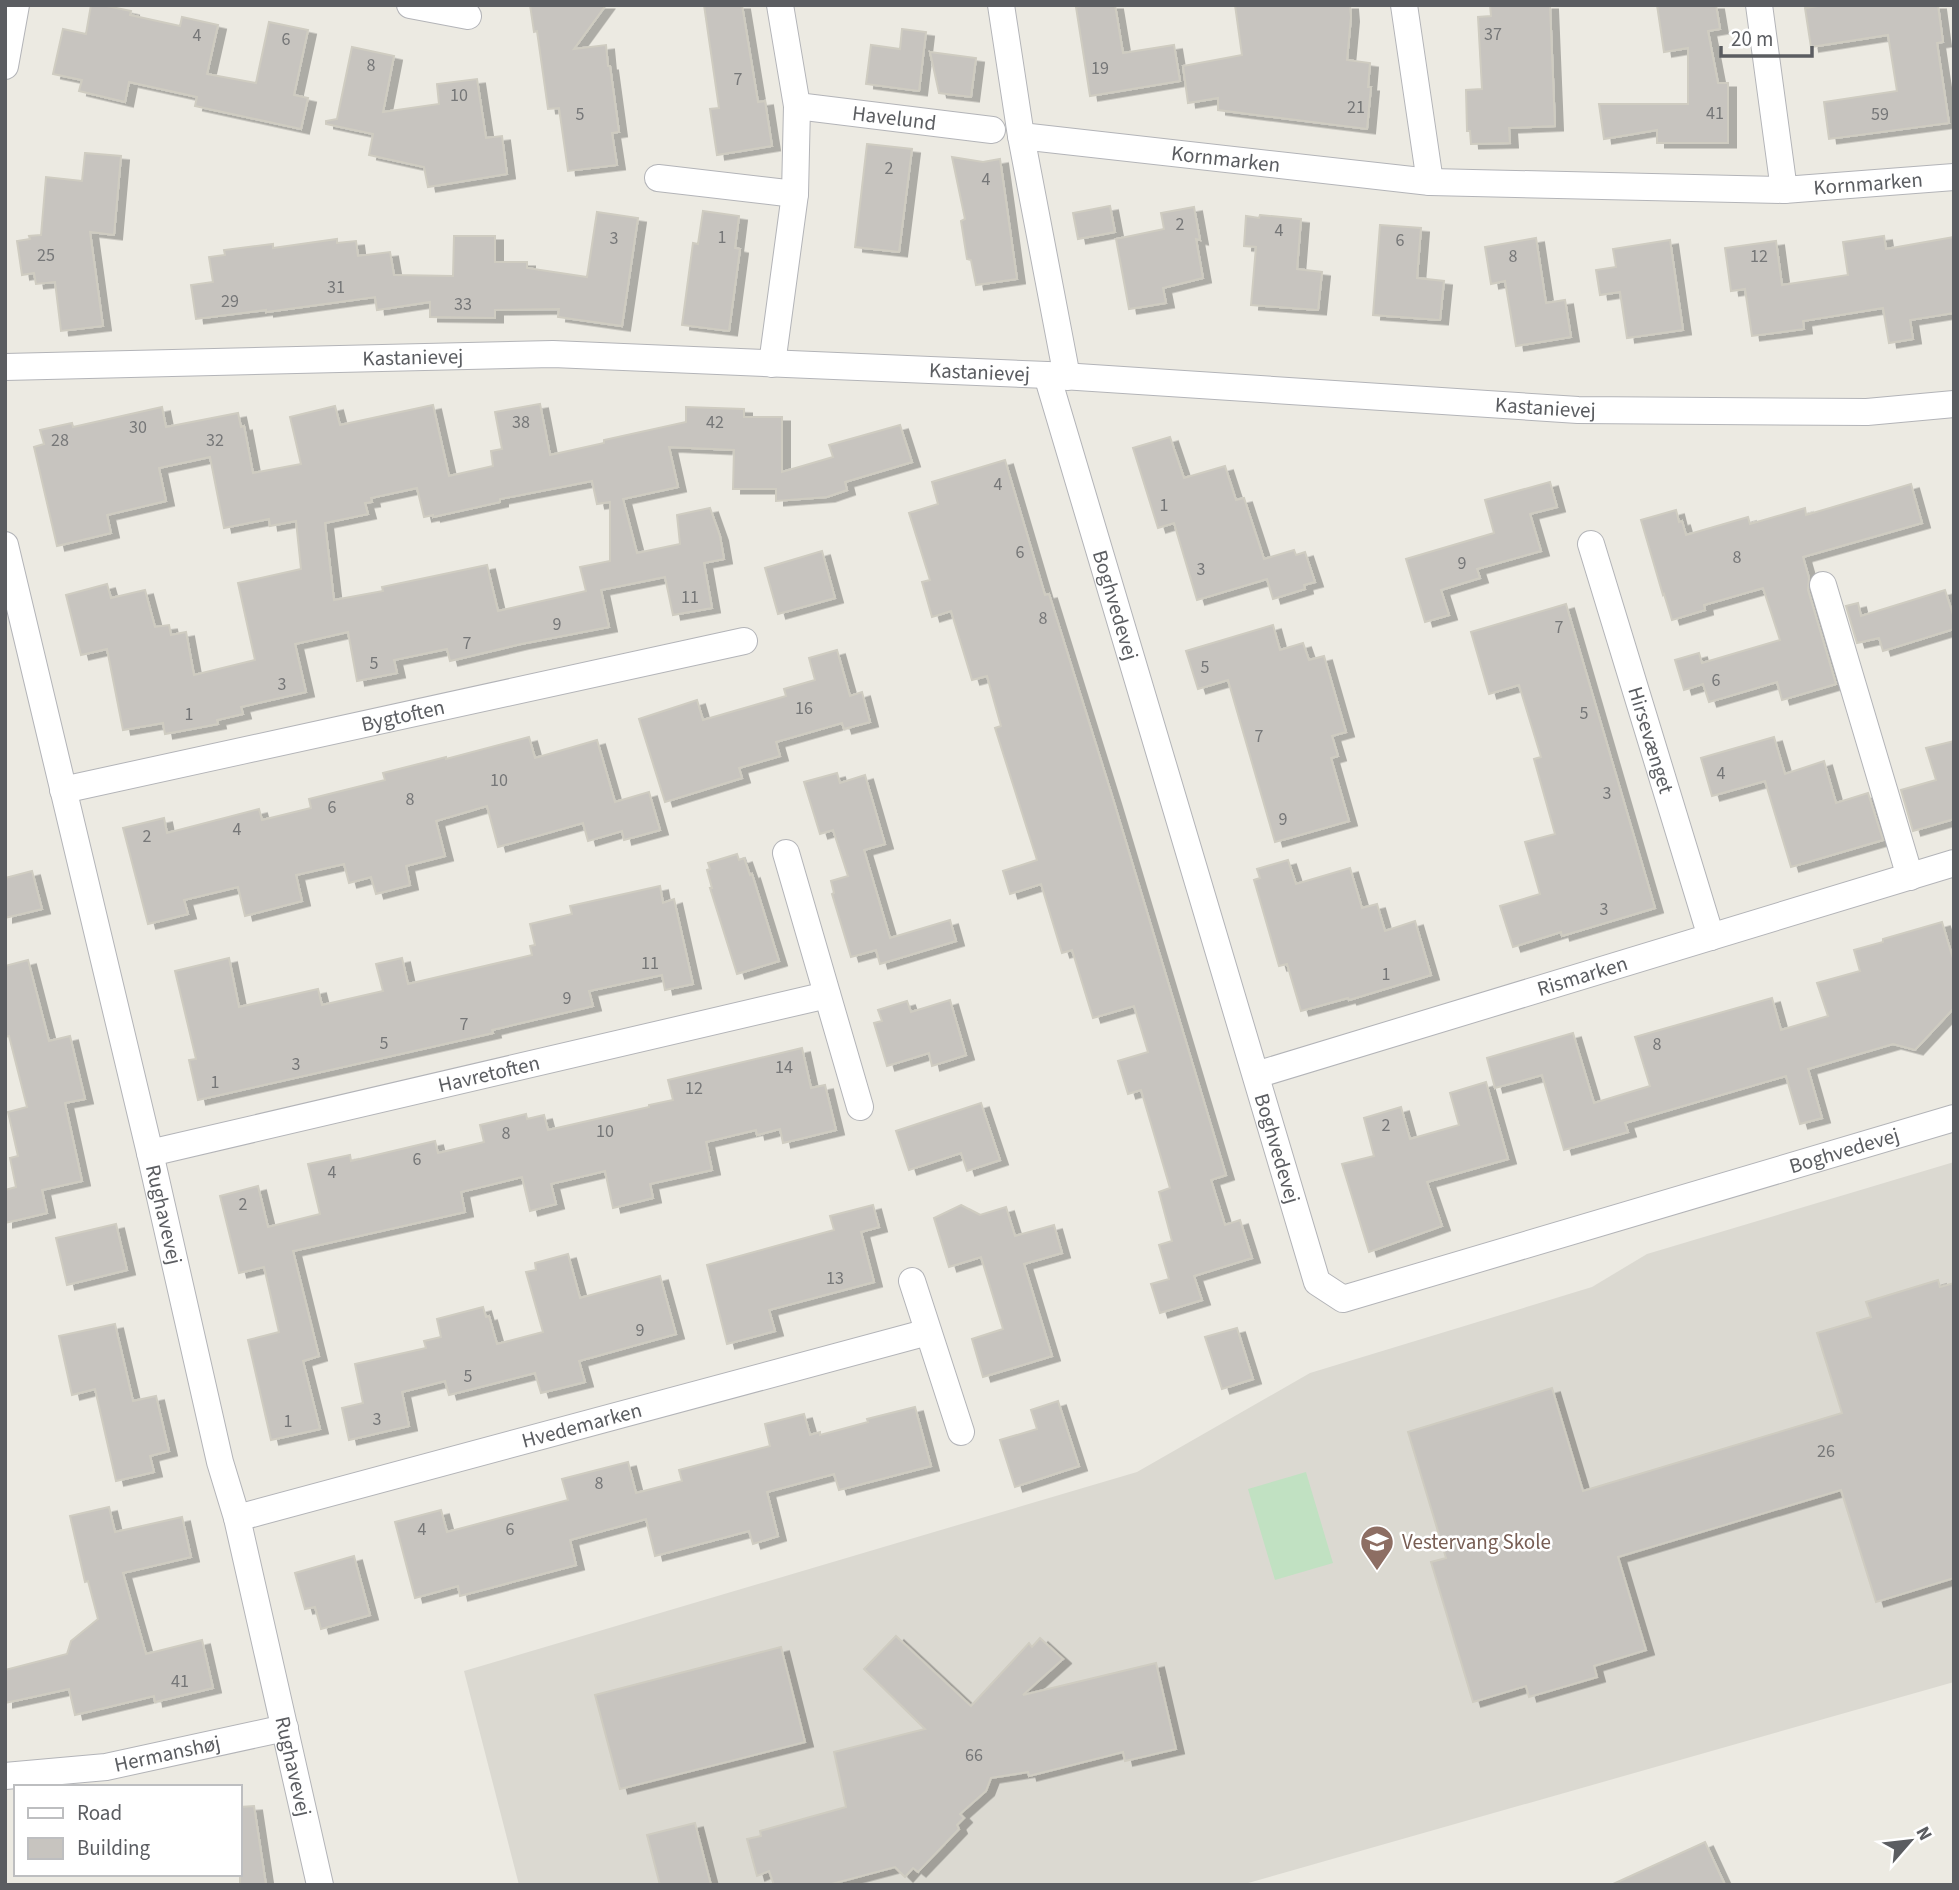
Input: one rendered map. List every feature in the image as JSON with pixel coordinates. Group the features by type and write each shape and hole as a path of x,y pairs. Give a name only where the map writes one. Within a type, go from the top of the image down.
{"street":[{"path":"5,66 16,5"},
{"path":"410,5 468,16"},
{"path":"772,364 795,194 797,106 780,5"},
{"path":"1001,5 1057,376"},
{"path":"1404,5 1430,182"},
{"name":"Kornmarken","path":"1759,5 1784,190"},
{"name":"Havelund","path":"797,106 992,130"},
{"name":"Kornmarken","path":"1021,136 1430,182 1784,190 1954,177"},
{"path":"658,178 795,194"},
{"name":"Kastanievej","path":"5,368 552,354 1057,376 1577,410 1867,412 1954,404"},
{"name":"Boghvedevej","path":"1057,376 1317,1282 1343,1299 1954,1118"},
{"name":"Hirsevænget","path":"1591,544 1711,937"},
{"name":"Rughavevej","path":"5,545 150,1153 220,1462 237,1518 320,1885"},
{"path":"1823,585 1910,877"},
{"name":"Bygtoften","path":"63,790 744,641"},
{"path":"786,853 860,1107"},
{"name":"Rismarken","path":"1256,1075 1954,863"},
{"name":"Havretoften","path":"150,1153 827,995"},
{"path":"912,1281 961,1432"},
{"name":"Hvedemarken","path":"237,1518 928,1332"},
{"name":"Hermanshøj","path":"5,1776 106,1767 285,1728"}],"shaded area":[{"name":"Vestervang Skole","path":"1954,1162 1954,1682 1241,1885 519,1885 464,1671 1137,1472 1310,1373 1592,1287 1647,1254"}],"green space":[{"path":"1306,1472 1333,1563 1275,1580 1248,1489"}],"building":[{"path":"91,5 131,11 130,15 180,26 182,17 218,25 207,74 256,83 269,22 308,30 294,95 308,98 301,129 195,106 197,97 129,82 125,102 79,91 82,80 53,74 63,29 86,34"},
{"path":"530,5 606,5 574,49 606,45 619,132 612,133 617,165 568,171 559,108 548,109 537,31 534,32"},
{"path":"704,5 742,5 758,102 765,101 772,146 717,155 710,109 719,108"},
{"path":"1115,5 1123,53 1174,45 1180,81 1090,96 1076,7"},
{"path":"1235,5 1350,5 1347,60 1370,63 1367,129 1218,110 1218,98 1188,103 1183,66 1242,55"},
{"path":"1490,5 1550,5 1555,126 1509,128 1510,143 1471,144 1470,131 1467,131 1466,90 1482,89 1478,17 1491,16"},
{"path":"1657,5 1716,5 1720,29 1708,31 1718,83 1728,83 1728,143 1657,143 1657,130 1604,139 1599,104 1688,104 1688,48 1664,52"},
{"path":"1825,5 1938,5 1943,42 1937,43 1949,123 1829,139 1824,102 1897,91 1888,35 1811,47 1805,8"},
{"path":"902,29 926,32 919,91 866,84 871,45 900,49"},
{"path":"352,47 394,56 383,112 439,104 437,84 477,79 486,138 502,136 507,174 428,187 424,167 369,155 373,134 326,124 326,121 337,119"},
{"path":"930,52 976,58 971,97 939,93"},
{"path":"867,144 912,149 899,252 855,247"},
{"path":"85,153 121,156 114,235 90,232 103,326 61,331 55,282 36,284 34,273 22,275 17,241 41,235 46,177 82,181"},
{"path":"952,157 983,162 1000,159 1017,279 976,285 971,260 967,259 961,221 965,219"},
{"path":"1110,206 1115,232 1078,239 1073,213"},
{"path":"1194,207 1203,278 1163,288 1166,303 1129,309 1116,239 1164,229 1161,213"},
{"path":"703,211 739,216 735,248 740,249 729,331 682,325 693,243 698,244"},
{"path":"597,212 638,218 622,326 558,317 559,309 495,310 495,318 430,317 430,302 377,310 375,297 196,319 191,285 213,282 209,257 225,255 224,250 273,244 273,248 337,239 337,243 356,241 358,256 390,252 394,275 453,276 454,236 495,236 495,262 527,262 527,268 587,277"},
{"path":"1260,215 1301,219 1297,269 1322,272 1318,310 1251,305 1256,247 1244,246 1246,216 1259,218"},
{"path":"1380,225 1421,228 1417,278 1444,281 1440,320 1373,315"},
{"path":"1884,236 1886,249 1954,237 1954,313 1910,320 1913,339 1889,343 1883,308 1803,321 1804,329 1752,336 1745,289 1731,291 1725,248 1776,241 1782,285 1848,275 1843,242"},
{"path":"1536,238 1546,303 1565,300 1571,337 1516,346 1505,281 1491,284 1485,247"},
{"path":"1670,240 1683,330 1627,338 1620,292 1600,295 1596,270 1616,267 1613,249"},
{"path":"540,404 550,455 686,422 686,407 744,409 744,417 782,417 782,472 833,457 829,445 900,425 912,462 845,482 847,490 827,497 776,501 776,489 733,489 734,450 669,447 678,487 623,499 637,553 680,544 677,515 710,508 720,536 724,559 704,563 712,608 673,615 665,577 601,590 609,627 450,661 447,649 394,660 397,673 357,681 348,632 295,644 306,692 241,707 243,714 217,720 218,724 165,734 163,723 123,730 107,649 81,655 66,595 107,584 111,598 145,590 155,627 169,625 171,635 186,632 194,675 255,660 238,583 301,569 296,521 270,526 269,519 224,528 210,457 159,468 166,501 107,515 111,533 57,546 34,447 44,444 40,430 72,423 73,427 162,407 166,427 238,413 241,427 244,426 253,473 301,464 290,417 335,406 340,425 433,405 449,476 493,466 491,451 502,449 495,412","holes":["592,481 597,504 610,502 610,561 580,567 586,591 498,611 487,565 382,587 383,591 334,600 325,523 368,514 365,503 372,502 371,498 417,488 424,517 433,517 500,502 500,499"]},
{"path":"1170,437 1184,478 1225,466 1236,500 1244,498 1264,559 1294,550 1296,555 1305,552 1315,582 1304,585 1305,589 1273,599 1267,579 1197,600 1174,523 1158,528 1133,448"},
{"path":"1005,460 1045,595 1049,594 1113,799 1226,1175 1211,1180 1225,1225 1240,1220 1252,1258 1194,1276 1202,1300 1160,1313 1151,1284 1169,1279 1159,1245 1172,1241 1159,1192 1170,1188 1141,1090 1128,1094 1118,1061 1148,1052 1134,1006 1093,1018 1072,950 1062,953 1041,884 1010,894 1003,871 1037,860 995,728 1001,726 987,676 972,680 951,611 932,617 922,582 930,580 909,513 938,504 932,482"},
{"path":"1550,482 1557,507 1530,514 1541,551 1477,569 1480,578 1441,590 1449,615 1425,622 1406,559 1494,533 1485,500"},
{"path":"1911,484 1922,523 1803,557 1809,578 1808,590 1836,684 1782,700 1777,682 1709,702 1703,684 1684,690 1675,660 1699,653 1702,663 1780,640 1763,588 1704,605 1705,610 1672,620 1641,520 1676,510 1686,535 1748,517 1750,524 1805,508 1806,515"},
{"path":"822,551 835,598 778,614 765,568"},
{"path":"1945,590 1954,618 1954,629 1883,651 1879,638 1857,643 1846,606 1858,603 1861,616"},
{"path":"1566,604 1655,908 1562,936 1561,932 1513,947 1500,906 1540,894 1525,842 1555,834 1534,759 1541,757 1519,685 1489,694 1471,632"},
{"path":"1273,625 1280,650 1303,643 1309,660 1324,656 1346,732 1332,736 1338,756 1331,758 1349,821 1275,842 1228,680 1198,689 1186,651"},
{"path":"837,650 850,696 862,692 870,722 844,729 842,723 776,742 780,756 739,768 742,778 665,802 639,719 697,700 703,720 786,696 784,689 815,680 809,658"},
{"path":"529,737 535,758 597,740 615,802 649,792 660,830 624,840 622,831 588,841 583,823 498,847 487,806 436,821 445,856 406,866 410,885 376,894 371,877 349,883 344,864 296,875 302,901 245,916 238,887 184,900 188,914 148,924 123,828 164,818 167,833 259,809 262,820 311,808 309,799 385,780 383,773"},
{"path":"1774,737 1785,774 1824,761 1836,803 1868,793 1883,840 1791,867 1765,781 1712,796 1701,758"},
{"path":"1954,741 1954,819 1913,831 1901,790 1936,780 1926,748"},
{"path":"837,773 840,783 865,775 885,844 864,850 890,938 950,920 956,941 880,964 876,950 851,957 832,894 831,881 848,876 833,830 820,834 804,782"},
{"path":"737,854 739,860 744,858 750,875 752,874 779,961 737,974 710,888 707,870 710,869 708,863"},
{"path":"1288,860 1296,884 1350,868 1362,908 1377,904 1385,931 1415,921 1431,975 1349,1000 1348,998 1301,1011 1287,964 1279,966 1254,880 1260,878 1257,869"},
{"path":"32,871 42,909 5,918 5,878"},
{"path":"660,886 663,903 674,899 693,984 665,990 662,975 589,991 593,1006 492,1030 493,1033 198,1100 189,1060 196,1059 175,971 229,958 239,1007 318,989 322,1005 383,991 376,964 402,958 408,984 532,955 530,946 535,945 530,924 572,914 570,906"},
{"path":"1942,922 1954,962 1954,1008 1915,1050 1893,1044 1808,1069 1822,1118 1800,1124 1786,1076 1625,1123 1628,1132 1564,1150 1542,1075 1495,1088 1487,1058 1573,1033 1594,1103 1650,1086 1635,1037 1772,998 1781,1030 1828,1016 1817,983 1860,971 1854,950"},
{"path":"28,960 49,1041 70,1036 85,1099 65,1103 82,1181 42,1190 47,1213 5,1223 5,1190 16,1187 10,1158 18,1156 8,1112 27,1107 9,1036 5,1037 5,966"},
{"path":"950,1000 966,1055 932,1066 929,1053 887,1066 874,1023 882,1021 878,1010 907,1001 911,1012"},
{"path":"802,1048 811,1088 825,1085 836,1130 783,1143 780,1129 757,1135 756,1130 706,1142 712,1170 650,1184 653,1198 613,1208 605,1171 551,1184 556,1204 530,1211 522,1177 461,1192 465,1212 293,1251 319,1356 303,1361 320,1429 271,1440 248,1340 279,1332 264,1267 239,1273 220,1196 258,1186 268,1227 320,1214 308,1164 350,1155 351,1161 435,1141 438,1153 484,1142 480,1125 526,1114 527,1119 544,1115 548,1130 649,1107 673,1100 668,1080"},
{"path":"1486,1082 1508,1159 1427,1182 1442,1226 1369,1252 1342,1164 1374,1156 1364,1118 1401,1107 1410,1139 1459,1125 1450,1093"},
{"path":"981,1103 1000,1160 967,1171 961,1153 909,1170 896,1131"},
{"path":"873,1205 879,1227 861,1232 874,1282 769,1310 775,1331 727,1344 707,1265 834,1230 830,1216"},
{"path":"961,1205 980,1215 1006,1207 1015,1236 1054,1225 1062,1253 1024,1264 1052,1356 983,1377 972,1339 1003,1329 981,1257 949,1267 934,1218"},
{"path":"116,1224 127,1270 67,1285 56,1238"},
{"path":"568,1254 580,1298 660,1276 676,1334 579,1361 585,1382 541,1393 535,1373 449,1395 445,1381 402,1392 409,1426 349,1440 342,1408 363,1403 355,1364 426,1348 424,1341 441,1337 437,1319 483,1307 486,1317 489,1316 497,1344 543,1332 526,1272 536,1270 535,1263"},
{"path":"1938,1280 1940,1287 1954,1283 1954,1578 1876,1602 1841,1490 1618,1557 1646,1650 1594,1666 1597,1677 1529,1697 1526,1686 1473,1702 1431,1562 1446,1558 1408,1432 1552,1388 1583,1491 1842,1413 1817,1333 1871,1317 1866,1302"},
{"path":"115,1324 133,1401 156,1396 169,1451 150,1456 154,1472 116,1481 95,1389 72,1395 59,1336"},
{"path":"1237,1328 1253,1379 1222,1389 1205,1337"},
{"path":"1058,1401 1079,1466 1015,1487 1000,1440 1037,1429 1031,1410"},
{"path":"915,1407 931,1466 839,1490 834,1474 767,1492 778,1536 753,1544 749,1531 655,1556 646,1519 570,1540 576,1565 460,1596 458,1586 415,1598 395,1522 441,1510 447,1532 568,1500 562,1479 628,1462 636,1493 682,1481 679,1470 770,1446 765,1424 804,1414 810,1435 820,1432 820,1435"},
{"path":"109,1507 115,1532 182,1517 191,1557 123,1573 146,1654 202,1640 213,1688 155,1702 154,1696 75,1715 69,1689 5,1703 5,1670 67,1654 71,1641 98,1619 88,1581 85,1582 70,1516"},
{"path":"354,1556 370,1615 321,1629 315,1607 305,1609 295,1573"},
{"path":"896,1636 971,1706 1029,1643 1032,1647 1040,1638 1063,1659 1023,1695 1156,1663 1176,1749 1125,1761 1123,1752 1029,1776 1028,1772 991,1778 986,1791 960,1814 964,1818 957,1825 959,1829 918,1872 913,1868 905,1877 895,1867 828,1885 774,1885 769,1871 757,1876 747,1839 761,1836 760,1831 846,1807 834,1752 925,1729 864,1669"},
{"path":"781,1647 805,1742 620,1789 595,1695"},
{"path":"254,1806 266,1885 240,1885 242,1807"},
{"path":"695,1823 711,1885 660,1885 647,1835"},
{"path":"1705,1842 1725,1885 1611,1885"}],"place":[{"name":"Vestervang Skole","path":"1377,1572"}]}
